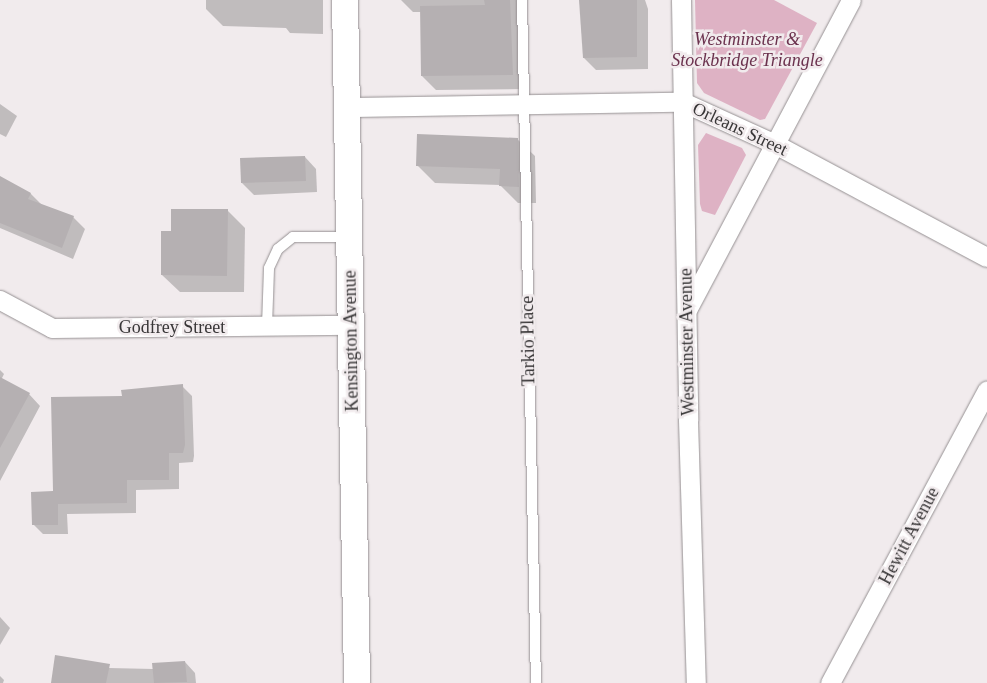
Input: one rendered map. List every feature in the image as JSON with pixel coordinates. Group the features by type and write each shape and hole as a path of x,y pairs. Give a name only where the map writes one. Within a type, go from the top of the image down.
{"street":[{"name":"Kensington Avenue","path":"345,0 357,683"},
{"name":"Westminster Avenue","path":"681,0 686,311 696,683"},
{"path":"686,311 851,0"},
{"name":"Orleans Street","path":"348,107 522,102 683,102 774,144 987,257"},
{"name":"Godfrey Street","path":"0,300 52,328 351,325"},
{"name":"Hewitt Avenue","path":"830,683 987,390"}],"lane":[{"name":"Tarkio Place","path":"522,0 522,102 536,683"},
{"path":"267,326 269,268 278,248 293,237 349,237"}],"green space":[{"name":"Westminster & Stockbridge Triangle","path":"695,0 774,0 817,23 765,119 760,120 704,93 697,83"},
{"path":"706,133 742,148 746,155 715,215 702,211 700,204 698,145"}],"building":[{"path":"484,0 510,0 513,75 421,76 420,6 485,5"},
{"path":"579,0 637,0 637,57 583,58"},
{"path":"417,134 518,138 519,187 499,186 500,169 416,166"},
{"path":"305,156 306,181 241,183 240,158"},
{"path":"0,176 31,193 28,199 74,216 62,248 0,223"},
{"path":"171,209 228,209 227,276 161,275 161,231 171,231"},
{"path":"0,377 30,393 0,448"},
{"path":"183,384 185,445 183,453 169,453 169,480 127,480 127,503 58,504 58,525 32,525 31,492 53,491 51,397 122,396 121,390"},
{"path":"55,655 110,664 106,683 51,683"},
{"path":"185,661 187,682 154,683 152,663"}]}
